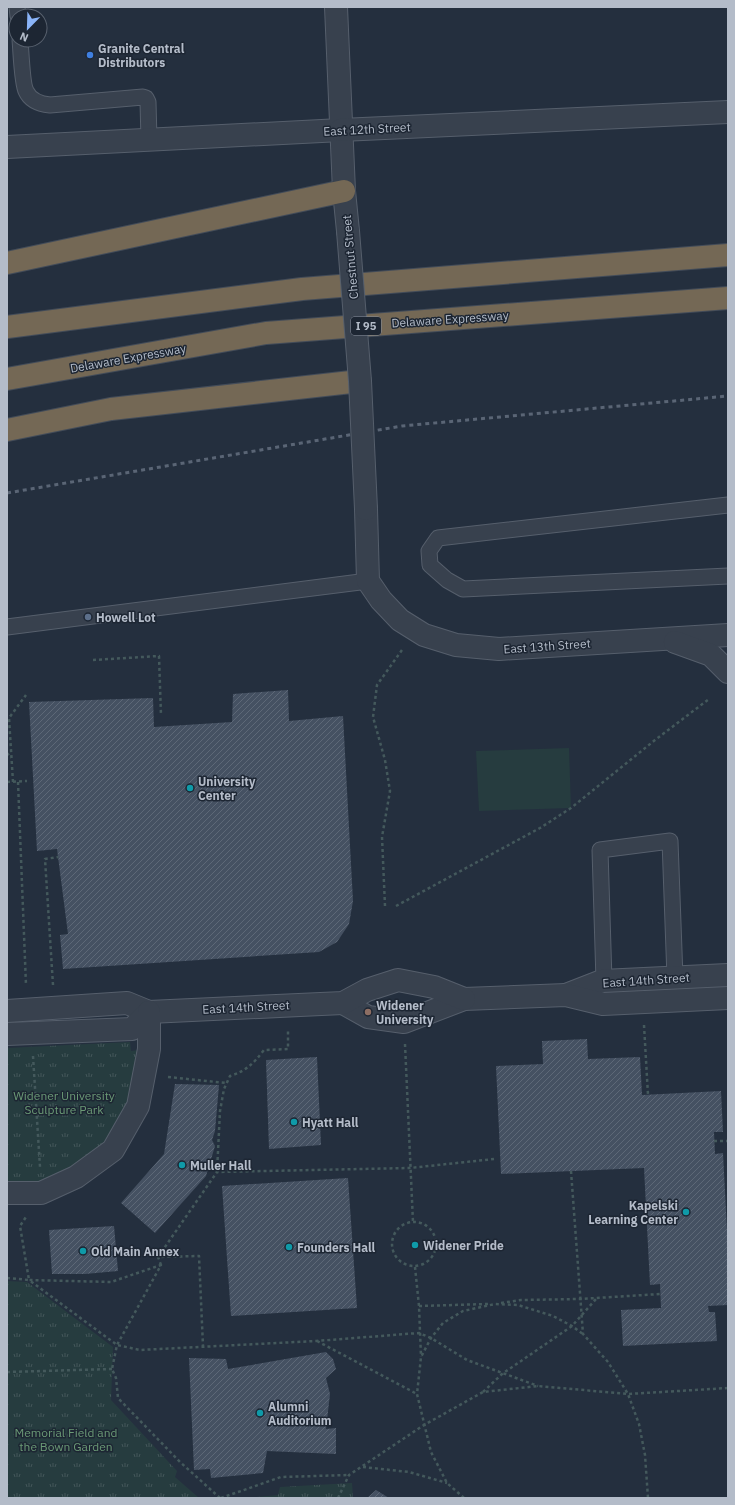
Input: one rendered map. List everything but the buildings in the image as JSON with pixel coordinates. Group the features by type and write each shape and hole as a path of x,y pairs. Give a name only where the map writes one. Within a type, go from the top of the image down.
{"highway":[{"path":"7,263 344,191"},
{"path":"7,327 302,289 728,254"},
{"name":"Delaware Expressway","path":"7,379 266,333 728,298"},
{"path":"7,430 111,409 360,381"}],"street":[{"name":"Chestnut Street","path":"336,7 344,191 360,381 368,581"},
{"name":"East 12th Street","path":"7,147 728,112"},
{"name":"East 13th Street","path":"368,581 381,600 400,620 424,635 456,645 499,649 728,635"},
{"path":"667,638 711,655 728,672"},
{"name":"East 14th Street","path":"566,995 604,981 728,975"},
{"name":"East 14th Street","path":"17,1010 127,1003 149,1012 343,1003 367,990 398,980 434,987 464,999"},
{"name":"East 14th Street","path":"343,1003 368,1017 404,1022 464,999 566,995 603,1004 728,998"},
{"path":"7,1034 132,1029 149,1012"},
{"path":"7,1193 41,1193 76,1177 113,1150 138,1106 149,1049 149,1012"}],"lane":[{"path":"21,48 25,90 30,97 37,102 50,105 143,97 146,98 148,102 150,140"},
{"path":"728,505 438,538 429,551 430,565 447,580 463,589 728,576"},
{"path":"7,627 368,581"},
{"path":"604,981 600,850 670,841 675,978"}],"path":[{"path":"385,906 382,837 390,791 385,760 373,716 377,685 415,630"},
{"path":"93,660 159,656 161,715"},
{"path":"13,782 8,718 26,695"},
{"path":"396,906 540,828 571,808 655,740 709,699"},
{"path":"7,753 12,758"},
{"path":"7,782 27,781"},
{"path":"17,1010 18,782"},
{"path":"54,1008 46,859 58,858"},
{"path":"642,1002 648,1095"},
{"path":"158,1257 217,1172 220,1111 224,1089 230,1076 242,1072 254,1062 264,1050 288,1048 287,1005"},
{"path":"404,1022 413,1222"},
{"path":"32,1033 41,1193 20,1226 29,1280 117,1346 140,1350 419,1334 431,1338 467,1360 538,1386"},
{"path":"162,1076 226,1083"},
{"path":"714,1141 728,1141"},
{"path":"217,1172 410,1168 494,1159"},
{"path":"571,1171 583,1334"},
{"path":"413,1222 420,1222 432,1230 437,1243 433,1257 422,1266 415,1267 407,1266 400,1262 392,1249 394,1234 398,1228 405,1223 413,1222"},
{"path":"158,1257 199,1256 203,1346"},
{"path":"158,1257 161,1265 117,1346 112,1369 116,1378 118,1398 180,1462 221,1498 281,1477 349,1475"},
{"path":"7,1278 111,1282 161,1265"},
{"path":"415,1267 419,1306 421,1357 417,1394 431,1452 447,1483 464,1498"},
{"path":"421,1357 431,1338 443,1323 463,1311 521,1300 596,1299 660,1294"},
{"path":"338,1498 349,1475 424,1425 483,1392 502,1374 572,1326 596,1299"},
{"path":"419,1306 495,1304 518,1305 553,1316 572,1326 583,1334 608,1362 628,1394 639,1424 645,1455 648,1498"},
{"path":"316,1341 417,1394"},
{"path":"7,1372 112,1369"},
{"path":"483,1392 538,1386 628,1394 728,1388"},
{"path":"362,1466 409,1472 447,1483"}],"green space":[{"path":"569,748 571,808 479,811 476,751"},
{"name":"Widener University Sculpture Park","path":"130,1042 131,1051 139,1050 133,1094 114,1132 91,1158 61,1175 36,1183 7,1185 7,1048"},
{"name":"Memorial Field and the Bown Garden","path":"7,1281 27,1282 113,1347 111,1400 177,1471 175,1477 199,1498 7,1498"},
{"path":"352,1483 353,1498 245,1498 278,1495 280,1487"}],"railway":[{"path":"7,493 402,426 728,396"}],"place":[{"name":"Granite Central Distributors","path":"90,55"},
{"name":"Howell Lot","path":"88,617"},
{"name":"University Center","path":"190,788"},
{"name":"Widener University","path":"368,1012"},
{"name":"Hyatt Hall","path":"294,1122"},
{"name":"Muller Hall","path":"182,1165"},
{"name":"Kapelski Learning Center","path":"686,1212"},
{"name":"Widener Pride","path":"415,1245"},
{"name":"Founders Hall","path":"289,1247"},
{"name":"Old Main Annex","path":"83,1251"},
{"name":"Alumni Auditorium","path":"260,1413"}]}
